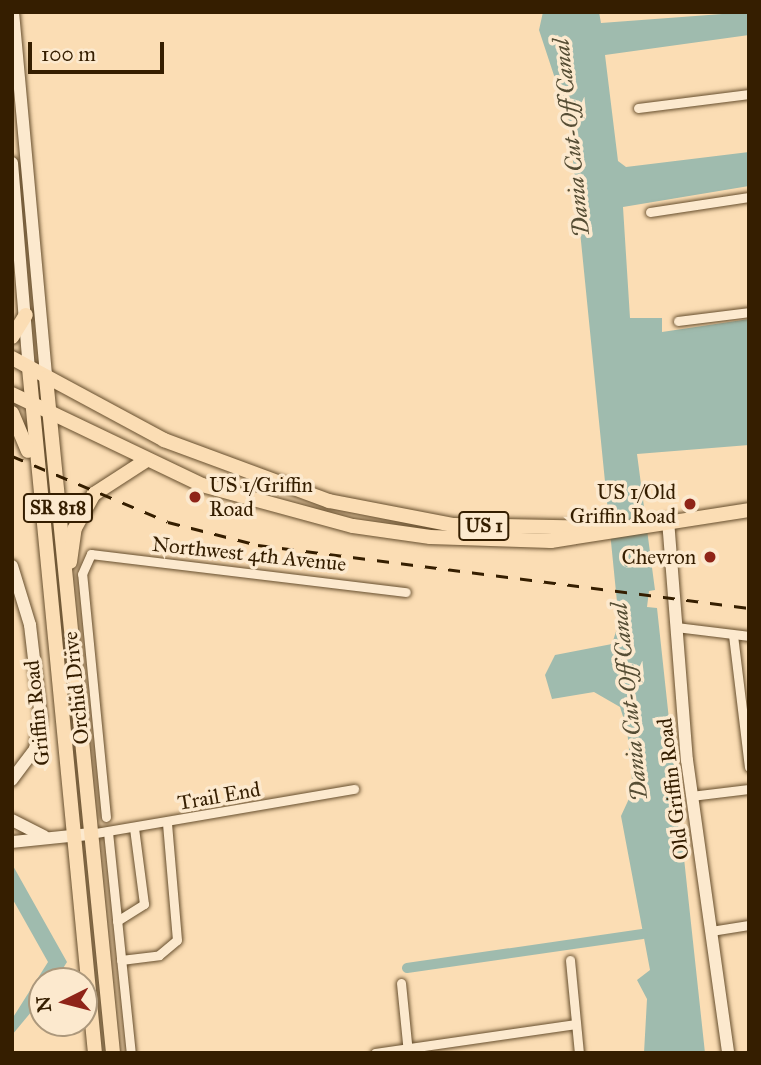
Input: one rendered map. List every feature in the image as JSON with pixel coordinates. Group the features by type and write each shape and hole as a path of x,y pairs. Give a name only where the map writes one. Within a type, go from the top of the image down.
{"main road":[{"path":"12,337 26,315"},
{"name":"US 1","path":"12,358 189,451 361,510 454,525 608,528 749,510"},
{"name":"Griffin Road","path":"29,368 35,469 94,1053"},
{"name":"Griffin Road","path":"46,378 66,602 113,1053"},
{"name":"US 1","path":"12,394 145,461 277,509 353,526 508,541 578,539 608,528"},
{"path":"12,413 35,469"},
{"path":"66,602 73,538 85,507 112,477 145,461"}],"street":[{"path":"13,12 46,378"},
{"path":"638,108 749,94"},
{"path":"12,163 29,368"},
{"path":"650,212 749,197"},
{"path":"678,321 749,312"},
{"path":"353,526 361,510"},
{"name":"Old Griffin Road","path":"668,520 691,796 727,1053"},
{"name":"Northwest 4th Avenue","path":"89,557 102,553 406,592"},
{"name":"Orchid Drive","path":"89,557 82,574 106,817"},
{"path":"12,566 30,625 41,718 35,750 12,780"},
{"path":"676,627 749,636"},
{"path":"733,635 749,767"},
{"name":"Trail End","path":"90,834 354,789"},
{"path":"691,796 749,789"},
{"path":"12,820 51,838"},
{"path":"121,960 167,952 177,940 167,823"},
{"path":"117,921 144,904 134,828"},
{"path":"108,832 131,1053"},
{"path":"12,842 90,834"},
{"path":"711,931 749,925"},
{"path":"570,960 579,1053"},
{"path":"401,983 408,1051"},
{"path":"375,1053 408,1051 576,1024"}],"water":[{"name":"Dania Cut-Off Canal","path":"543,12 599,12 601,23 749,12 749,35 605,55 618,161 626,167 749,152 749,186 623,207 630,318 662,318 662,332 749,319 749,445 637,454 655,590 649,591 647,607 657,608 705,1053 644,1053 647,999 637,980 650,970 621,816 633,790 627,729 620,707 594,692 552,699 545,675 555,655 612,644 619,622 569,121 539,30"},
{"path":"12,864 67,962 64,967 45,967 48,962 12,898"},
{"path":"28,994 28,1016 12,1035 12,1019"}],"waterway":[{"path":"407,968 643,934"}],"railway":[{"path":"12,456 168,522 258,545 749,608"}],"place":[{"name":"US 1/Griffin Road","path":"195,497"},
{"name":"US 1/Old Griffin Road","path":"690,504"},
{"name":"Chevron","path":"710,557"}]}
